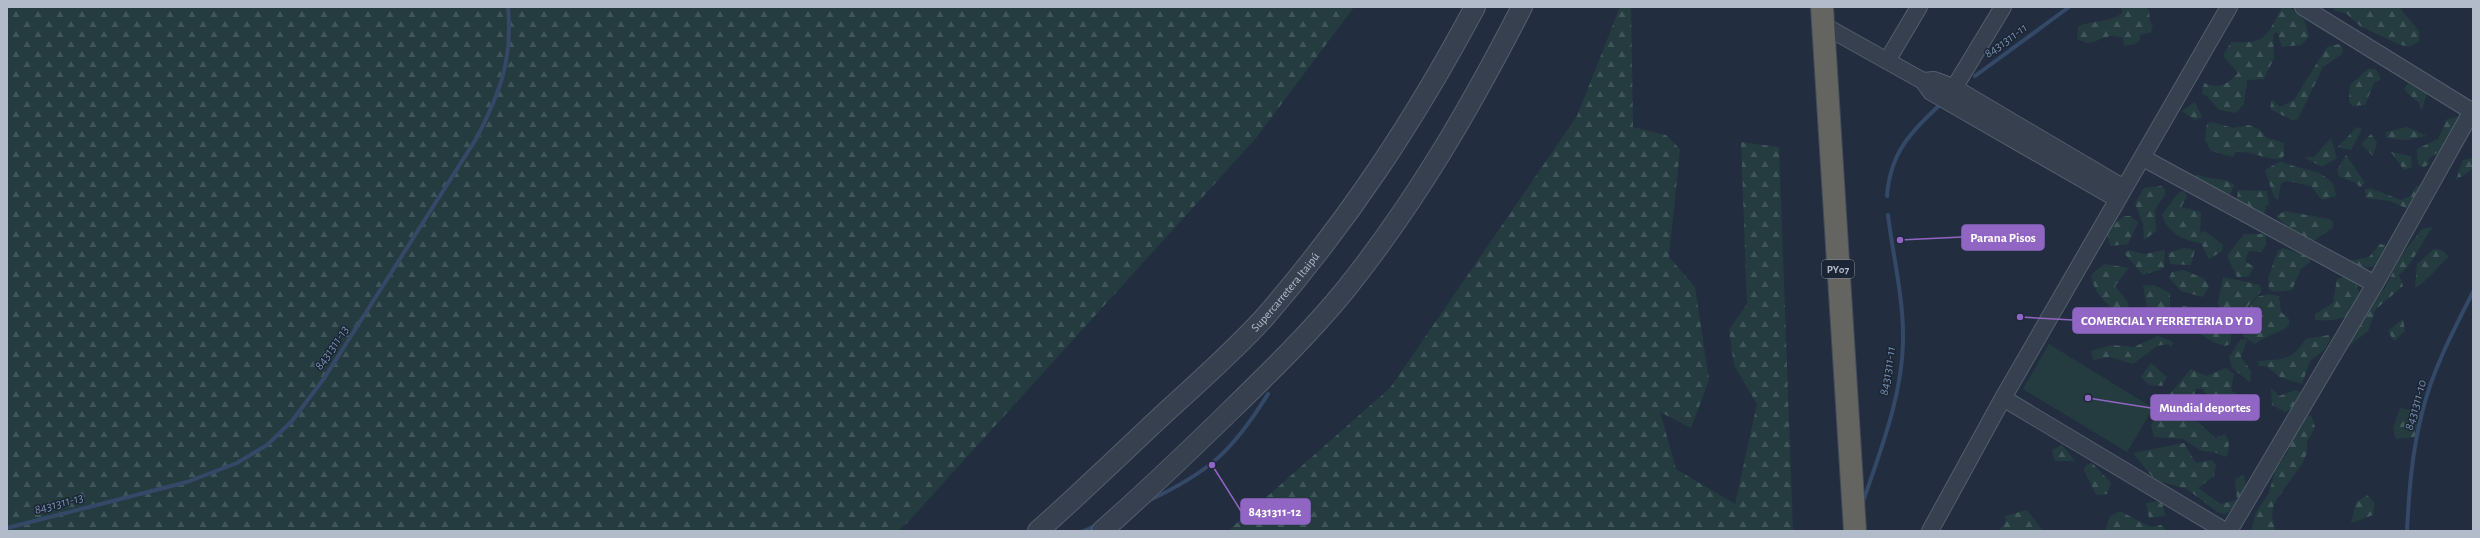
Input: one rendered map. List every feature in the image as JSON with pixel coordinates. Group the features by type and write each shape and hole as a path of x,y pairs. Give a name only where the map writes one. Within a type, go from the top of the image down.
{"highway":[{"name":"PY07","path":"1822,16 1854,531"}],"street":[{"name":"Supercarretera Itaipú","path":"1038,531 1222,360 1262,319 1308,266 1345,219 1384,163 1416,112 1475,7"},
{"path":"1102,531 1264,377 1345,290 1410,203 1444,151 1472,104 1522,7"},
{"path":"1887,61 1919,7"},
{"path":"1954,88 2003,7"},
{"path":"1930,531 2003,398 2229,7"},
{"path":"2229,531 2376,284 2473,111 2303,7"},
{"path":"1822,16 1887,61 1923,81 1931,92 2121,194"},
{"path":"1923,81 1934,80 1954,88 2121,194"},
{"path":"2143,158 2376,284"},
{"path":"2003,398 2225,531"}],"green space":[{"path":"7,7 1354,7 1256,138 908,522 897,531 7,531"},
{"path":"1620,7 1631,7 1633,127 1666,135 1680,149 1669,257 1695,287 1709,380 1691,428 1660,412 1676,469 1735,504 1757,404 1734,365 1729,330 1747,304 1741,142 1779,147 1793,531 1228,531 1390,388 1577,116"},
{"path":"2121,7 2144,7 2149,10 2150,22 2153,26 2151,32 2140,35 2140,40 2136,44 2124,46 2123,38 2117,36 2108,36 2087,43 2077,39 2078,26 2107,20 2118,16 2122,13"},
{"path":"2282,7 2290,7 2305,21 2309,37 2301,45 2282,47 2277,31 2273,35 2274,58 2264,79 2247,80 2244,104 2236,113 2219,110 2207,96 2202,94 2204,83 2219,86 2226,83 2238,73 2223,56 2231,42 2252,42 2259,40 2268,32"},
{"path":"2332,7 2399,7 2419,31 2419,41 2409,47 2398,44 2360,26 2347,14 2336,11"},
{"path":"2339,44 2343,48 2342,54 2323,67 2298,119 2292,120 2270,109 2272,99 2280,107 2294,100 2327,47"},
{"path":"2368,69 2376,69 2381,79 2374,83 2365,105 2353,106 2349,102 2350,85"},
{"path":"2408,83 2427,94 2421,110 2419,103 2404,90"},
{"path":"2195,102 2202,117 2195,120 2182,111"},
{"path":"2458,117 2450,144 2428,159 2429,164 2424,167 2418,165 2417,149 2438,139 2447,119"},
{"path":"2212,122 2233,128 2249,125 2260,130 2267,138 2284,143 2284,155 2282,159 2276,159 2236,152 2233,157 2211,151 2205,140 2207,123"},
{"path":"2357,127 2362,129 2351,150 2338,147"},
{"path":"2407,127 2427,136 2405,140 2386,138 2386,132"},
{"path":"2371,134 2377,143 2373,156 2361,144"},
{"path":"2331,138 2337,158 2322,167 2304,157 2314,157"},
{"path":"2391,152 2411,156 2412,167 2404,170"},
{"path":"2346,155 2365,183 2360,187 2356,183 2339,176 2337,170"},
{"path":"2473,158 2473,169 2456,180 2463,160"},
{"path":"2281,161 2322,175 2329,180 2334,187 2336,196 2322,200 2311,186 2287,181 2281,183 2278,200 2274,197 2265,170"},
{"path":"2197,174 2230,182 2234,185 2230,195 2201,189 2195,180"},
{"path":"2161,186 2165,189 2165,195 2155,209 2156,231 2144,240 2143,224 2135,203 2144,188"},
{"path":"2416,186 2422,186 2416,202 2406,208 2390,201 2366,198 2365,190 2370,188 2401,200 2411,196"},
{"path":"2238,190 2267,191 2269,204 2264,207 2266,208 2263,216 2237,199"},
{"path":"2185,191 2187,197 2181,207 2201,212 2200,233 2205,231 2223,245 2222,251 2209,259 2201,243 2182,238 2177,235 2168,227 2162,215 2179,192"},
{"path":"2285,211 2329,219 2333,222 2333,228 2315,240 2306,239 2288,227 2276,216"},
{"path":"2124,216 2130,216 2138,222 2128,244 2110,246 2107,230"},
{"path":"2433,227 2409,265 2399,275 2403,286 2376,309 2368,331 2349,346 2362,314 2385,288 2401,256 2422,229"},
{"path":"2244,234 2266,234 2266,245 2261,252 2249,251 2245,261 2254,267 2248,277 2237,277 2227,256"},
{"path":"2380,244 2386,245 2386,251 2377,266 2354,269 2348,261 2369,257"},
{"path":"2184,248 2195,250 2191,265 2170,264 2168,253"},
{"path":"2283,248 2310,257 2310,262 2301,269 2292,290 2274,292 2269,289 2268,278 2278,251"},
{"path":"2434,249 2442,250 2449,257 2424,282 2415,288 2417,264"},
{"path":"2128,250 2144,254 2165,250 2164,268 2143,275 2124,253"},
{"path":"2104,264 2129,268 2115,286 2129,304 2125,315 2120,316 2110,307 2095,288 2091,275"},
{"path":"2183,270 2203,278 2209,286 2203,297 2181,291 2169,278 2172,272"},
{"path":"2348,276 2356,284 2359,292 2356,312 2347,317 2315,320 2315,314 2333,303 2337,279"},
{"path":"2223,277 2260,285 2261,291 2244,311 2233,315 2228,312 2222,314 2218,303"},
{"path":"2154,285 2170,293 2170,311 2162,316 2147,307 2143,286"},
{"path":"2268,294 2279,296 2281,312 2289,319 2289,325 2281,331 2264,338 2255,344 2243,336 2241,319 2257,297"},
{"path":"2183,306 2211,308 2229,327 2231,331 2230,344 2225,346 2213,342 2182,322 2180,311"},
{"path":"2403,319 2405,331 2394,341 2388,331"},
{"path":"2329,335 2330,340 2324,350 2310,361 2302,384 2280,377 2266,366 2259,366 2258,361 2286,358 2296,351 2306,339"},
{"path":"2158,336 2173,342 2172,347 2167,344 2157,346 2133,364 2110,357 2093,360 2091,351 2112,345 2134,347"},
{"path":"2241,339 2247,340 2241,357 2251,371 2250,382 2232,368 2229,357"},
{"path":"2049,344 2153,408 2127,452 2023,389"},
{"path":"2151,363 2167,377 2162,386 2149,385 2141,377"},
{"path":"2226,368 2234,374 2231,390 2240,397 2237,408 2214,403 2202,389 2196,389 2194,395 2203,408 2198,410 2184,408 2168,396 2191,369 2206,376"},
{"path":"2271,388 2279,396 2296,390 2306,395 2307,400 2285,412 2272,405"},
{"path":"2165,406 2171,407 2181,419 2198,422 2215,438 2225,434 2229,443 2228,454 2225,457 2214,452 2202,451 2183,439 2154,437 2151,425"},
{"path":"2400,408 2422,412 2415,437 2396,439 2393,428"},
{"path":"2311,415 2315,427 2307,442 2307,453 2302,464 2274,503 2272,515 2275,531 2251,531 2256,512 2269,493 2275,471 2288,452 2295,429 2301,420"},
{"path":"2184,443 2196,463 2212,460 2216,465 2214,476 2198,488 2221,504 2237,500 2235,479 2244,475 2248,497 2225,514 2219,513 2187,489 2155,480 2133,453"},
{"path":"2062,445 2075,461 2055,461 2052,450"},
{"path":"2092,463 2111,483 2107,494 2096,495 2084,470 2086,465"},
{"path":"2367,495 2375,503 2373,515 2351,523 2356,502"},
{"path":"2162,501 2165,516 2149,518 2146,503"},
{"path":"2027,510 2043,531 1999,531 2006,522 2005,516"},
{"path":"2120,511 2150,527 2161,525 2165,529 2164,531 2105,531 2110,516"}],"waterway":[{"name":"8431311-13","path":"7,528 187,482 237,463 267,445 292,421 325,377 476,139 492,106 503,75 508,43 508,7"},
{"name":"8431311-11","path":"1975,76 2069,7"},
{"name":"8431311-11","path":"1887,196 1892,167 1904,144 1921,123 1942,103"},
{"name":"8431311-11","path":"1863,502 1889,424 1899,383 1902,363 1902,310 1888,215"},
{"name":"8431311-10","path":"2407,531 2413,457 2426,397 2444,351 2473,292"},
{"path":"1148,501 1187,480 1203,470 1217,458 1243,431 1268,394"},
{"path":"1084,531 1097,525"}],"place":[{"name":"Parana Pisos","path":"1900,240"},
{"name":"COMERCIAL Y FERRETERIA D Y D","path":"2020,317"},
{"name":"Mundial deportes","path":"2088,398"},
{"name":"8431311-12","path":"1212,465"}]}
